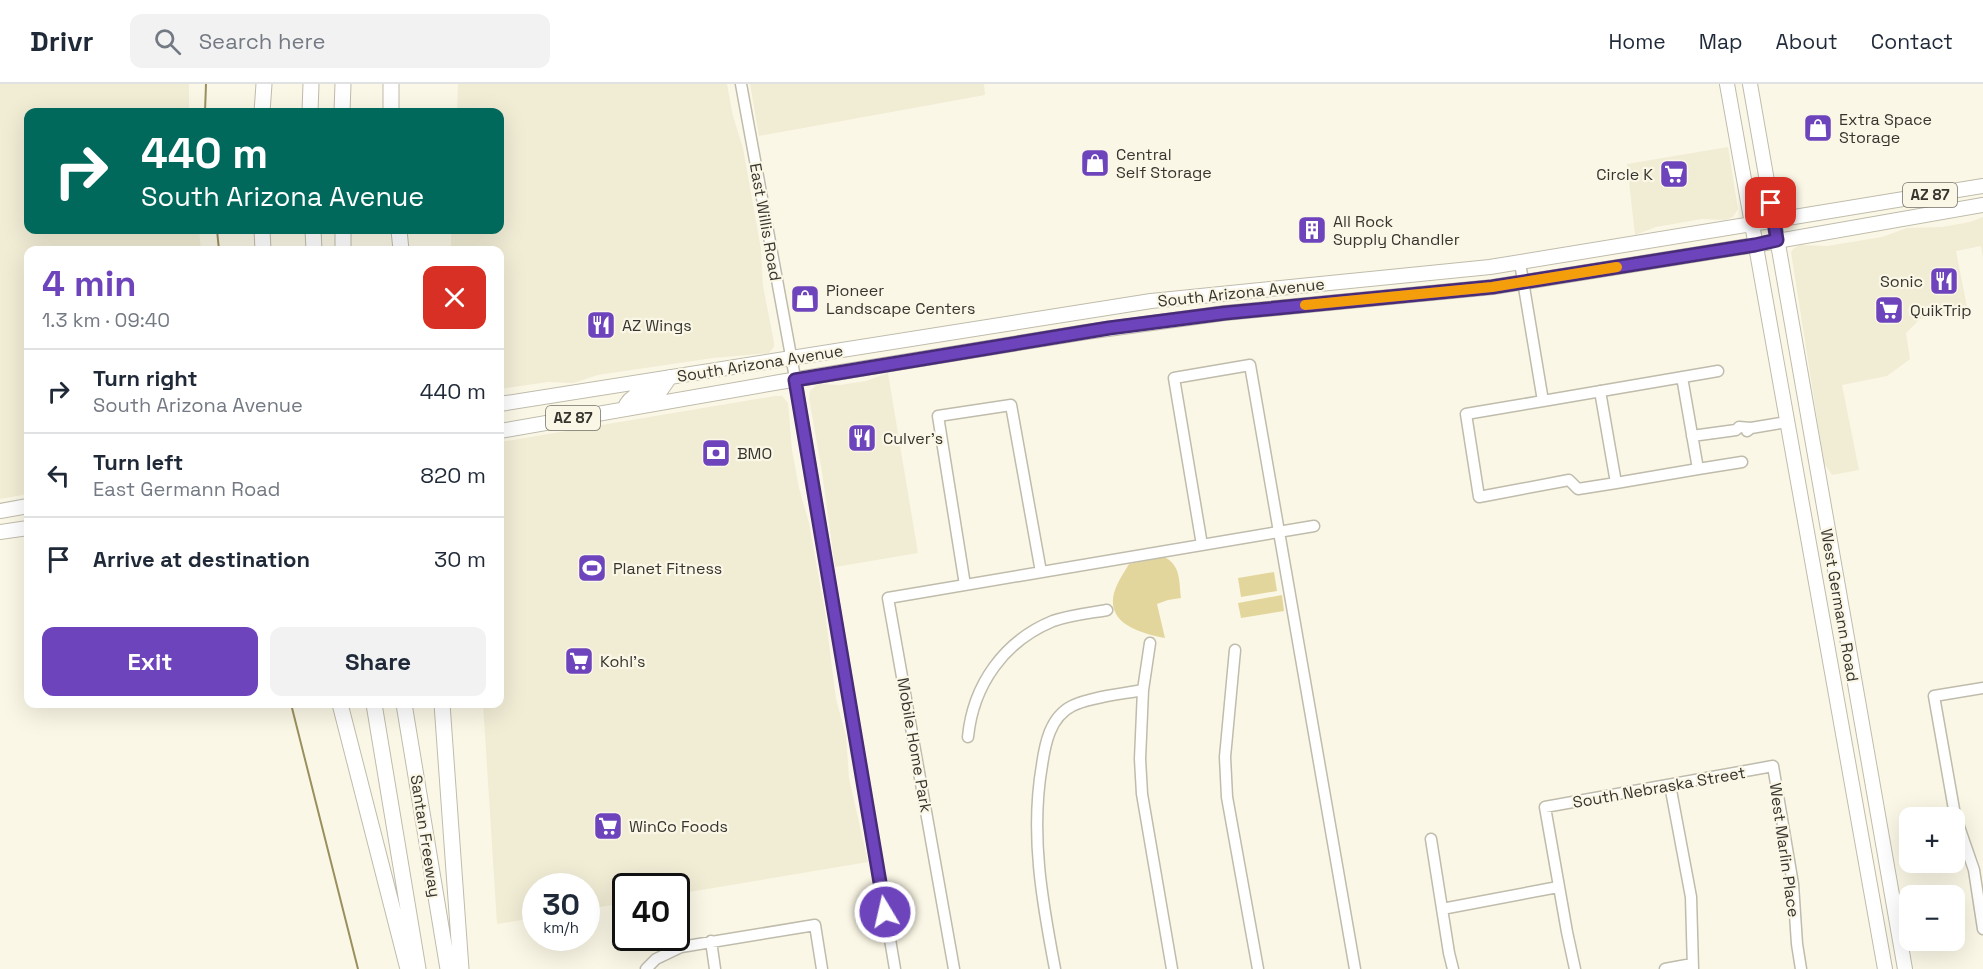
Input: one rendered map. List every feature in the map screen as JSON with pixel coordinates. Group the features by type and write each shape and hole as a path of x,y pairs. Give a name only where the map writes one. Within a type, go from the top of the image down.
{"highway":[{"path":"262,108 264,84"},
{"path":"310,108 311,84"},
{"path":"342,108 343,84"},
{"path":"391,84 391,108"},
{"path":"341,708 408,969"},
{"name":"Santan Freeway","path":"375,708 418,969"},
{"name":"Santan Freeway","path":"405,708 448,969"},
{"path":"442,708 461,969"}],"main road":[{"name":"West Germann Road","path":"1727,84 1885,969"},
{"name":"West Germann Road","path":"1750,84 1905,969"},
{"name":"South Arizona Avenue","path":"504,404 1151,302 1520,263 1983,186"},
{"name":"South Arizona Avenue","path":"504,430 1086,332 1225,313 1492,287 1755,245 1983,205"},
{"path":"624,409 633,395 661,390 670,377"},
{"path":"1796,473 1817,469"},
{"path":"0,511 24,507"},
{"path":"0,532 24,529"}],"street":[{"name":"East Willis Road","path":"741,84 792,359 895,969"},
{"path":"1520,263 1543,401"},
{"path":"1202,545 1174,378 1250,365 1355,969"},
{"path":"1718,371 1466,414 1479,497 1569,480 1578,489 1742,462"},
{"path":"1682,377 1698,469"},
{"path":"1600,391 1616,483"},
{"path":"965,585 938,416 1011,405 1041,572"},
{"path":"1692,436 1736,430 1747,426 1751,428 1787,422"},
{"name":"Mobile Home Park","path":"954,969 888,598 1314,526"},
{"path":"968,737 970,718 979,695 990,671 1005,652 1025,637 1054,621 1107,610"},
{"path":"1150,643 1143,690 1140,759 1142,794 1172,969"},
{"path":"1234,650 1225,757 1227,797 1258,969"},
{"path":"1983,688 1934,696 1955,815 1974,870 1983,929"},
{"path":"1055,969 1041,894 1036,823 1037,793 1044,751 1051,727 1071,706 1143,690"},
{"name":"South Nebraska Street","path":"1558,887 1545,807 1773,766"},
{"name":"West Marlin Place","path":"1773,766 1793,884 1801,969"},
{"path":"1665,969 1693,967 1691,897 1670,786"},
{"path":"1431,839 1453,969"},
{"path":"1442,909 1558,887 1575,969"},
{"path":"646,969 656,959 681,947 815,925 822,969"},
{"path":"711,942 715,969"}],"shaded area":[{"path":"0,84 189,84 189,108 24,108 24,234 199,234 201,246 24,246 24,495 0,499"},
{"path":"458,84 727,84 733,116 743,148 761,249 763,286 774,347 769,353 713,358 598,375 573,383 548,382 504,388 504,246 451,246 451,234 504,234 504,108 457,108"},
{"path":"750,84 984,84 985,95 759,136"},
{"path":"1728,147 1738,209 1733,217 1725,220 1702,219 1656,227 1635,235 1627,164"},
{"path":"1983,217 1983,258 1981,246 1956,251 1968,312 1920,319 1906,333 1910,359 1887,376 1842,385 1859,470 1832,475 1824,463 1791,252 1800,245 1827,246 1882,237 1907,228 1942,227"},
{"path":"888,373 918,553 835,567 809,398 810,391 818,384 840,385 866,381"},
{"path":"782,396 788,403 792,450 799,488 809,523 825,612 836,699 846,736 849,778 868,862 690,892 690,873 612,873 612,905 600,907 600,873 522,873 522,920 497,924 483,708 504,708 504,441"},
{"path":"1164,557 1174,564 1181,598 1157,604 1165,638 1144,633 1125,624 1118,617 1113,598 1118,582 1129,564"},
{"path":"1274,572 1277,591 1241,597 1238,578"},
{"path":"1282,595 1284,611 1241,618 1238,603"}],"waterway":[{"path":"205,108 206,84"},
{"path":"217,234 219,246"},
{"path":"292,708 358,969"}],"slow traffic":[{"path":"1305,305 1492,287 1617,267"}],"place":[{"name":"Extra Space Storage","path":"1818,128"},
{"name":"Central Self Storage","path":"1095,163"},
{"name":"Circle K","path":"1674,174"},
{"name":"All Rock Supply Chandler","path":"1312,230"},
{"name":"Sonic","path":"1944,281"},
{"name":"Pioneer Landscape Centers","path":"805,299"},
{"name":"QuikTrip","path":"1889,310"},
{"name":"AZ Wings","path":"601,325"},
{"name":"Culver's","path":"862,438"},
{"name":"BMO","path":"716,453"},
{"name":"Planet Fitness","path":"592,568"},
{"name":"Kohl's","path":"579,661"},
{"name":"WinCo Foods","path":"608,826"}],"route":[{"path":"885,912 795,380 1109,328 1225,313 1492,287 1755,245 1777,240 1771,203"}]}
